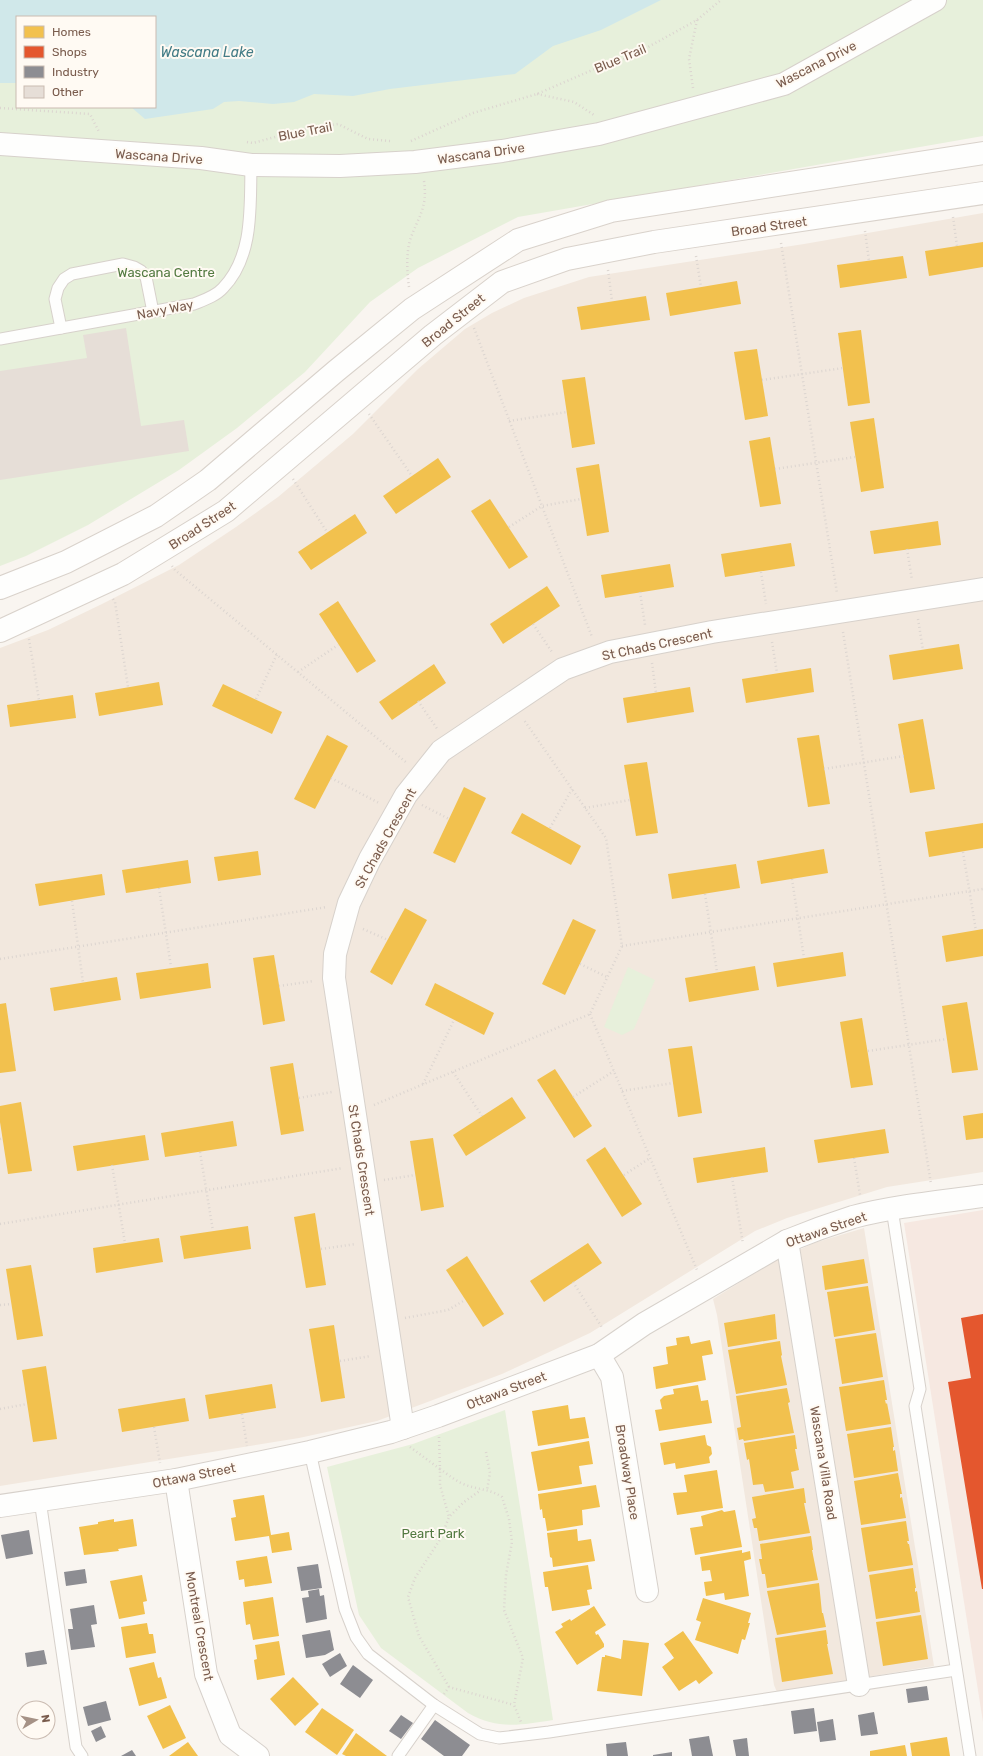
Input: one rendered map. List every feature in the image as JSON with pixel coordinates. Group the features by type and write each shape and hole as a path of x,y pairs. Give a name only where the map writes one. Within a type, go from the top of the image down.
{"street":[{"name":"Wascana Drive","path":"0,144 201,158 251,165 340,166 412,152 502,151 599,134 784,84 935,0"},
{"path":"0,588 66,562 156,516 208,480 336,371 412,309 518,240 611,210 983,153"},
{"name":"Broad Street","path":"0,631 123,574 226,511 433,335 502,282 567,259 693,237 983,193"},
{"name":"St Chads Crescent","path":"397,1430 392,1353 334,978 335,954 347,912 370,859 401,804 441,751 563,669 610,652 712,632 983,589"},
{"name":"Ottawa Street","path":"0,1506 170,1480 310,1452 397,1430 438,1416 606,1350 644,1324 787,1241 864,1215 892,1209 983,1196"},
{"name":"Wascana Villa Road","path":"787,1241 859,1685"},
{"name":"Broadway Place","path":"606,1350 612,1377 647,1591"},
{"name":"Montreal Crescent","path":"170,1480 206,1674 230,1735 258,1756"}],"lane":[{"name":"Navy Way","path":"0,339 194,304 209,298 223,289 234,273 243,253 249,227 251,165"},
{"path":"61,328 55,299 58,288 64,279 72,274 123,264 141,271 146,278 153,312"},
{"path":"892,1209 920,1389 915,1406 970,1756"},
{"path":"310,1452 345,1609 356,1637 368,1654 434,1705 480,1734 499,1738 527,1735 956,1670"},
{"path":"40,1500 76,1747 82,1756"},
{"path":"398,1756 434,1705"}],"path":[{"name":"Blue Trail","path":"412,152 473,113 537,94 597,68 630,57 697,20 721,0"},
{"path":"695,108 689,59 697,20"},
{"path":"537,94 574,102 595,116 599,134"},
{"path":"0,108 90,114 101,137"},
{"name":"Blue Trail","path":"246,142 253,143 308,128 338,124 368,139 394,142"},
{"path":"412,152 423,176 426,195 420,220 410,241 406,268 412,309"},
{"path":"950,198 957,246"},
{"path":"861,212 869,260"},
{"path":"778,224 934,1203"},
{"path":"693,237 701,287"},
{"path":"605,252 612,301"},
{"path":"466,309 600,656"},
{"path":"762,380 843,368"},
{"path":"359,399 412,476"},
{"path":"509,421 567,412"},
{"path":"775,469 855,456"},
{"path":"283,464 327,532"},
{"path":"509,527 542,506 581,499"},
{"path":"163,550 175,570 422,775"},
{"path":"104,583 115,602 128,687"},
{"path":"26,619 39,700"},
{"path":"533,624 563,669"},
{"path":"298,672 338,645"},
{"path":"256,699 277,654"},
{"path":"418,701 448,746"},
{"path":"355,1112 590,1014 622,946 606,838 512,703"},
{"path":"824,769 904,756"},
{"path":"331,778 401,804 449,818"},
{"path":"550,828 572,789"},
{"path":"585,808 630,800"},
{"path":"963,852 976,931"},
{"path":"792,879 804,958"},
{"path":"159,888 171,967"},
{"path":"622,946 983,889"},
{"path":"705,894 717,972"},
{"path":"72,901 83,982"},
{"path":"0,959 166,933 347,912 388,940"},
{"path":"580,964 607,977"},
{"path":"279,986 334,978"},
{"path":"590,1014 704,1289"},
{"path":"423,1084 454,1020"},
{"path":"868,1051 947,1039"},
{"path":"573,1097 614,1071"},
{"path":"453,1072 482,1116"},
{"path":"622,1091 673,1083"},
{"path":"299,1098 351,1089"},
{"path":"200,1152 213,1231"},
{"path":"624,1175 650,1158"},
{"path":"854,1158 864,1215"},
{"path":"112,1166 124,1243"},
{"path":"0,1224 207,1190 364,1174 415,1175"},
{"path":"732,1177 747,1265"},
{"path":"321,1249 374,1240"},
{"path":"573,1282 606,1350"},
{"path":"387,1322 448,1310 465,1300"},
{"path":"0,1305 11,1304"},
{"path":"340,1361 392,1353"},
{"path":"0,1409 27,1404"},
{"path":"242,1414 250,1464"},
{"path":"438,1416 440,1485 449,1517"},
{"path":"154,1427 170,1480"},
{"path":"397,1430 440,1469 460,1482 481,1490 492,1490 502,1497 509,1519 512,1542 506,1575 504,1610 523,1658 514,1704 527,1735"},
{"path":"486,1452 490,1473 487,1490"},
{"path":"481,1490 464,1502 449,1517 441,1538 415,1578 408,1597 419,1636 449,1687 514,1704"},
{"path":"434,1705 449,1687"}],"shaded area":[{"path":"983,213 983,1172 887,1187 787,1218 755,1231 590,1333 502,1374 377,1421 299,1438 0,1486 0,648 48,630 179,565 236,527 278,497 353,434 418,369 465,329 492,313 524,298 589,277 804,244"},
{"path":"983,1210 983,1722 904,1223"},
{"path":"864,1228 934,1666 777,1692 774,1685 717,1315 713,1299 771,1263 814,1243"}],"green space":[{"name":"Wascana Centre","path":"0,0 983,0 983,136 518,217 418,268 370,302 305,372 237,428 179,470 88,525 26,556 0,566"},
{"path":"628,967 655,980 634,1029 622,1035 604,1027"},
{"name":"Peart Park","path":"505,1410 553,1720 509,1725 489,1722 468,1713 381,1648 359,1615 327,1467 413,1444"}],"water":[{"name":"Wascana Lake","path":"0,0 661,0 601,30 553,46 515,74 390,89 353,96 314,94 294,102 273,104 239,101 224,102 213,109 145,119 132,108 156,108 156,16 16,16 16,83 0,83"}],"building: Homes":[{"path":"983,242 983,267 929,276 925,251"},
{"path":"903,256 907,278 840,288 837,265"},
{"path":"737,281 741,304 670,316 666,293"},
{"path":"646,296 650,320 581,330 577,307"},
{"path":"861,330 870,403 848,406 838,333"},
{"path":"757,349 768,416 745,420 734,352"},
{"path":"585,377 595,444 572,448 562,380"},
{"path":"874,418 884,488 861,492 850,422"},
{"path":"770,437 781,504 760,507 749,441"},
{"path":"438,458 451,477 396,514 383,496"},
{"path":"599,464 609,532 587,536 576,468"},
{"path":"490,499 528,557 509,569 471,511"},
{"path":"355,514 367,533 311,570 298,552"},
{"path":"938,521 941,545 874,554 870,531"},
{"path":"791,543 795,566 725,577 721,554"},
{"path":"670,564 674,587 605,598 601,575"},
{"path":"547,586 560,606 503,644 490,624"},
{"path":"338,601 376,661 357,673 319,614"},
{"path":"959,644 963,669 893,680 889,655"},
{"path":"434,664 446,683 392,720 379,702"},
{"path":"811,668 814,692 746,703 742,679"},
{"path":"159,682 163,705 99,716 95,693"},
{"path":"223,684 282,712 272,734 212,706"},
{"path":"690,687 694,712 627,723 623,698"},
{"path":"73,695 76,718 10,727 7,705"},
{"path":"923,719 935,789 910,793 898,724"},
{"path":"327,735 348,746 315,809 294,799"},
{"path":"819,735 830,804 808,807 797,738"},
{"path":"647,762 658,833 636,836 624,765"},
{"path":"464,787 486,798 455,863 433,853"},
{"path":"522,813 581,846 571,865 511,833"},
{"path":"983,823 983,848 929,857 925,832"},
{"path":"824,849 828,873 761,884 757,861"},
{"path":"258,851 261,875 218,881 214,857"},
{"path":"188,860 191,883 126,893 122,870"},
{"path":"736,864 740,888 672,899 668,874"},
{"path":"102,874 105,895 39,906 35,884"},
{"path":"405,908 427,920 392,985 370,972"},
{"path":"573,919 596,930 565,995 542,984"},
{"path":"983,929 983,956 946,962 942,936"},
{"path":"843,952 846,976 777,987 773,963"},
{"path":"274,955 285,1021 263,1025 253,958"},
{"path":"208,963 211,988 140,999 136,973"},
{"path":"755,966 759,990 689,1002 685,978"},
{"path":"117,977 121,1000 54,1011 50,988"},
{"path":"435,983 494,1013 484,1035 425,1005"},
{"path":"967,1002 978,1070 952,1073 942,1006"},
{"path":"6,1003 16,1071 0,1073 0,1004"},
{"path":"862,1018 873,1085 851,1088 840,1022"},
{"path":"692,1046 702,1113 678,1117 668,1049"},
{"path":"293,1063 304,1131 281,1135 270,1067"},
{"path":"555,1069 592,1126 574,1138 537,1080"},
{"path":"512,1097 526,1118 466,1156 453,1135"},
{"path":"21,1102 32,1171 8,1174 0,1122 0,1106"},
{"path":"983,1113 983,1138 966,1140 963,1116"},
{"path":"233,1121 237,1146 165,1157 161,1133"},
{"path":"885,1129 889,1153 818,1163 814,1140"},
{"path":"145,1135 149,1160 77,1171 73,1146"},
{"path":"433,1138 444,1207 421,1211 410,1141"},
{"path":"605,1147 642,1204 622,1217 586,1160"},
{"path":"765,1147 768,1172 697,1183 693,1158"},
{"path":"315,1213 326,1285 306,1288 294,1217"},
{"path":"248,1226 251,1249 184,1259 180,1236"},
{"path":"159,1238 163,1262 96,1273 93,1248"},
{"path":"588,1243 602,1263 544,1302 530,1281"},
{"path":"467,1256 504,1314 483,1327 446,1270"},
{"path":"864,1259 868,1283 825,1290 822,1266"},
{"path":"31,1265 43,1336 17,1340 6,1269"},
{"path":"868,1286 875,1330 834,1337 827,1292"},
{"path":"775,1314 777,1339 728,1347 724,1323"},
{"path":"334,1325 345,1398 321,1402 309,1329"},
{"path":"876,1333 883,1377 842,1384 835,1339"},
{"path":"689,1336 691,1344 710,1340 713,1354 702,1356 706,1380 656,1389 653,1367 668,1364 666,1347 677,1345 676,1338"},
{"path":"780,1341 781,1356 787,1385 736,1394 728,1350"},
{"path":"46,1366 57,1439 33,1442 22,1370"},
{"path":"884,1380 887,1400 885,1400 886,1404 887,1403 891,1424 846,1431 839,1387"},
{"path":"272,1384 276,1408 209,1419 205,1395"},
{"path":"698,1385 701,1401 708,1400 712,1423 659,1431 655,1410 662,1409 660,1400 664,1396 674,1394 673,1389"},
{"path":"787,1388 790,1402 788,1403 794,1433 744,1441 743,1439 739,1440 737,1428 741,1427 736,1396"},
{"path":"185,1398 189,1421 122,1432 118,1409"},
{"path":"568,1405 570,1419 585,1417 589,1438 538,1446 532,1411"},
{"path":"891,1427 894,1447 893,1451 895,1450 898,1471 854,1478 847,1434"},
{"path":"705,1435 707,1445 711,1447 712,1454 709,1457 710,1463 676,1469 675,1463 664,1465 660,1443"},
{"path":"795,1435 797,1449 795,1449 799,1470 791,1472 794,1488 765,1492 763,1484 753,1485 749,1459 747,1460 744,1443"},
{"path":"589,1441 593,1464 579,1466 582,1484 538,1491 531,1452"},
{"path":"717,1470 723,1508 677,1515 673,1493 687,1492 684,1475"},
{"path":"898,1473 902,1494 900,1494 900,1498 902,1497 906,1518 861,1525 854,1481"},
{"path":"596,1485 600,1507 582,1510 583,1525 547,1531 542,1509 540,1510 538,1494"},
{"path":"804,1488 806,1503 804,1503 810,1533 759,1541 757,1528 754,1528 752,1519 756,1518 752,1497"},
{"path":"264,1495 271,1535 289,1532 292,1550 272,1553 269,1536 235,1541 231,1518 236,1517 233,1500"},
{"path":"722,1510 724,1512 735,1510 742,1547 695,1555 690,1528 703,1526 701,1516"},
{"path":"114,1519 114,1522 133,1519 137,1546 118,1549 119,1551 84,1555 79,1527 98,1524 98,1522"},
{"path":"906,1521 909,1541 907,1541 909,1544 913,1565 868,1572 861,1528"},
{"path":"577,1529 578,1541 591,1539 595,1561 553,1567 552,1558 550,1557 547,1533"},
{"path":"811,1536 812,1550 818,1580 767,1588 765,1574 762,1574 759,1559 762,1559 760,1544"},
{"path":"742,1550 742,1553 750,1551 751,1559 744,1561 749,1596 725,1600 724,1593 706,1596 704,1582 712,1581 710,1570 702,1571 700,1557"},
{"path":"267,1556 272,1583 245,1587 244,1579 239,1580 236,1561"},
{"path":"588,1565 592,1589 587,1590 590,1605 552,1611 548,1587 545,1587 543,1572"},
{"path":"913,1568 916,1588 915,1592 917,1591 920,1612 876,1619 869,1575"},
{"path":"142,1575 147,1601 143,1602 145,1614 119,1619 110,1581"},
{"path":"819,1583 822,1613 826,1627 777,1635 767,1591"},
{"path":"273,1597 279,1636 253,1640 250,1624 246,1625 243,1602"},
{"path":"703,1598 751,1613 745,1640 742,1639 738,1654 695,1640 701,1622 696,1620"},
{"path":"594,1606 606,1625 595,1632 604,1644 604,1647 577,1665 555,1632 563,1627 561,1624 570,1619 571,1621"},
{"path":"921,1615 928,1659 883,1666 876,1622"},
{"path":"147,1623 149,1634 153,1634 156,1653 126,1658 121,1627"},
{"path":"826,1630 827,1644 833,1674 782,1682 775,1638"},
{"path":"683,1631 713,1673 699,1684 696,1680 679,1691 662,1667 674,1658 664,1644"},
{"path":"623,1640 649,1643 642,1696 597,1691 602,1657 605,1657 605,1655 621,1659"},
{"path":"279,1641 285,1675 257,1680 254,1660 257,1659 255,1645"},
{"path":"154,1662 158,1678 161,1677 167,1698 139,1706 129,1668"},
{"path":"293,1677 319,1704 295,1726 270,1699"},
{"path":"170,1705 186,1738 163,1749 147,1716"},
{"path":"322,1708 354,1730 337,1755 305,1732"},
{"path":"356,1733 387,1756 346,1756 342,1754"},
{"path":"947,1737 950,1756 912,1756 910,1743"},
{"path":"188,1742 198,1756 169,1756"},
{"path":"905,1745 907,1756 870,1756 870,1751"}],"building: Shops":[{"path":"983,1314 982,1589 948,1382 971,1378 961,1318"}],"building: Industry":[{"path":"29,1530 33,1554 6,1559 1,1535"},
{"path":"318,1564 322,1588 301,1591 297,1567"},
{"path":"85,1569 87,1583 66,1586 64,1572"},
{"path":"319,1589 320,1596 324,1595 327,1619 306,1623 302,1598 309,1597 308,1591"},
{"path":"94,1605 97,1624 91,1625 95,1647 71,1650 68,1629 73,1629 70,1609"},
{"path":"330,1630 334,1650 325,1655 306,1658 302,1635"},
{"path":"44,1650 47,1664 27,1667 25,1653"},
{"path":"340,1653 347,1666 330,1677 322,1664"},
{"path":"353,1665 373,1680 360,1698 340,1684"},
{"path":"927,1686 929,1700 908,1703 906,1689"},
{"path":"106,1701 111,1720 88,1726 83,1707"},
{"path":"814,1708 817,1731 794,1734 791,1711"},
{"path":"874,1712 878,1734 861,1736 858,1715"},
{"path":"401,1715 413,1723 401,1739 389,1731"},
{"path":"833,1719 836,1740 820,1742 817,1722"},
{"path":"435,1720 470,1745 462,1756 444,1756 421,1739"},
{"path":"101,1726 106,1737 96,1742 91,1731"},
{"path":"709,1736 713,1756 692,1756 689,1739"},
{"path":"747,1738 749,1756 736,1756 733,1740"},
{"path":"626,1742 628,1756 607,1756 606,1744"},
{"path":"132,1750 136,1756 121,1756"},
{"path":"672,1752 672,1756 653,1756 653,1755"}],"building: Other":[{"path":"126,328 141,426 184,420 189,451 0,480 0,371 87,358 83,335"}]}
